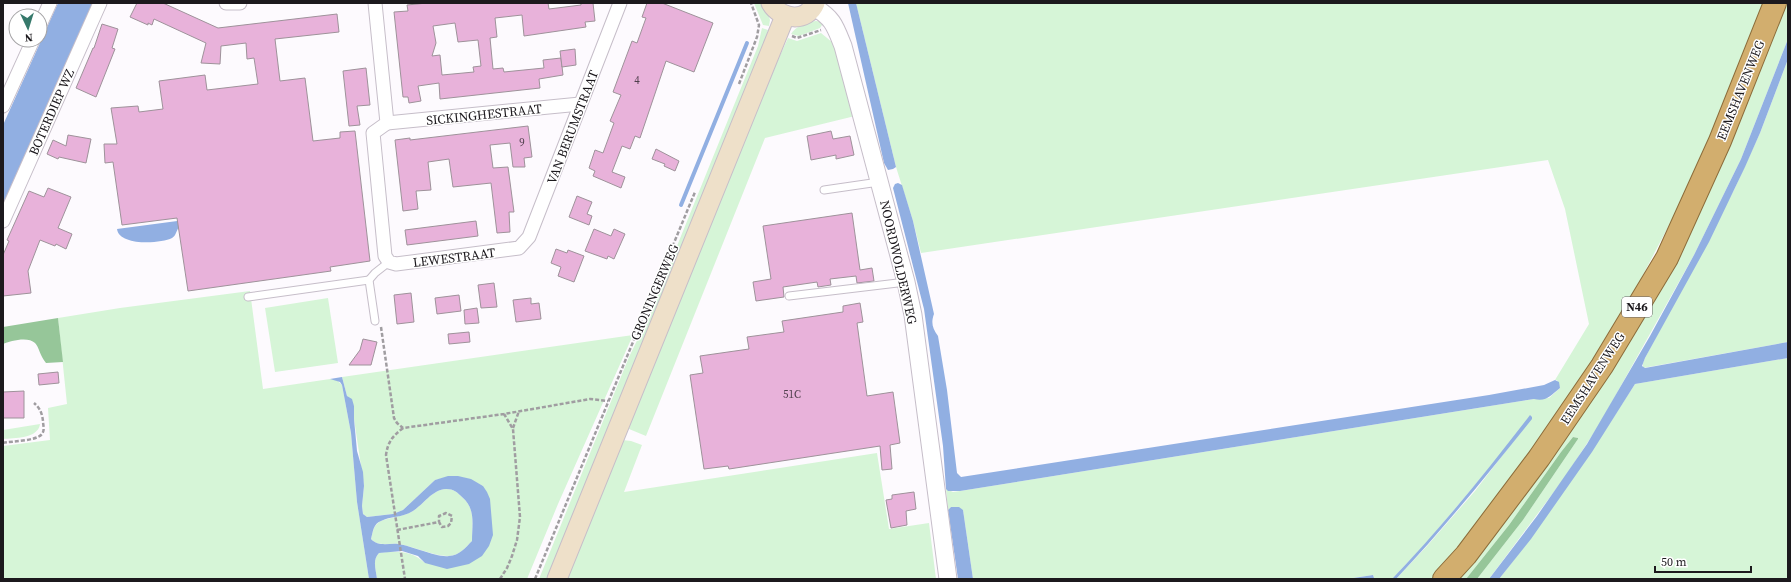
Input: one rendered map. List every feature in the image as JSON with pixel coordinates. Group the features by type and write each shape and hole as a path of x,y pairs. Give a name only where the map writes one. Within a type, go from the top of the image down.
{"highway":[{"name":"EEMSHAVENWEG","path":"1444,579 1466,555 1539,458 1602,366 1667,258 1720,141 1775,3"}],"main road":[{"path":"778,9 801,17 814,5"},
{"name":"GRONINGERWEG","path":"557,579 778,9"}],"street":[{"name":"BOTERDIEP WZ","path":"3,221 100,3"},
{"path":"226,3 240,3"},
{"path":"375,3 387,123 373,133 385,256 390,262"},
{"name":"VAN BERUMSTRAAT","path":"519,248 529,237 620,3"},
{"name":"NOORDWOLDERWEG","path":"814,5 835,24 838,32 906,282 913,315 948,579"},
{"path":"3,106 29,48"},
{"name":"SICKINGHESTRAAT","path":"387,123 580,104"},
{"name":"LEWESTRAAT","path":"390,262 396,264 519,248"}],"lane":[{"path":"824,190 880,182"},
{"path":"375,321 369,280 374,272 390,262"},
{"path":"248,297 369,280"},
{"path":"789,296 906,282"}],"path":[{"path":"738,86 757,37 759,25 751,3"},
{"name":"GRONINGERWEG","path":"536,579 697,187"},
{"path":"375,321 382,329 394,418 403,428"},
{"path":"405,579 386,455 387,445 391,438 403,428 504,414 590,399 601,399 608,401"},
{"path":"3,443 33,439 42,434 43,416 40,408 34,403"},
{"path":"513,429 519,411"},
{"path":"500,579 507,568 513,551 520,517 513,429 507,416 504,414"},
{"path":"446,513 452,516 452,523 448,526 442,527 438,522 439,516 446,513"},
{"path":"397,530 438,522"}],"green space":[{"path":"754,3 765,3 770,20 769,26 763,25"},
{"path":"856,3 1763,3 1724,105 1679,206 1633,294 1579,386 1461,546 1432,579 1396,579 1475,491 1532,417 1427,542 1392,579 1371,579 1374,578 1373,575 1347,579 973,579 963,510 951,507 948,510 946,489 953,492 960,491 1534,399 1549,398 1560,388 1557,380 1555,380 1589,324 1565,209 1548,160 921,253 913,221 896,167"},
{"path":"1784,3 1788,3 1788,39 1741,159 1694,255 1599,425 1565,477 1489,579 1477,579 1523,520 1578,438 1573,437 1561,452 1509,525 1466,579 1458,579 1584,409"},
{"path":"816,21 824,22 820,28 799,36 791,34 802,25"},
{"path":"762,28 768,30 755,75 551,579 539,579 629,357 647,320 758,46"},
{"path":"821,33 838,47 855,116 765,138 646,436 629,429 628,427 788,38 797,41"},
{"path":"1788,59 1788,342 1643,368 1645,358 1734,190 1760,133"},
{"path":"250,291 263,389 330,379 337,380 342,385 351,433 357,502 369,579 3,579 3,446 50,440 48,408 67,404 58,318 120,308"},
{"path":"328,298 338,363 275,372 265,308"},
{"path":"58,318 63,362 46,363 35,343 32,341 24,339 3,344 3,327"},
{"path":"633,335 558,504 527,579 377,579 375,562 379,553 403,552 420,559 425,563 469,564 483,486 471,480 460,477 442,478 435,480 403,510 393,514 367,517 363,514 362,506 364,486 354,419 354,406 347,396 342,377"},
{"path":"1788,358 1788,579 1499,579 1535,532 1635,384"},
{"path":"40,424 35,433 25,437 3,439 3,430"},
{"path":"1573,437 1578,439 1523,520 1477,579 1466,579 1509,525"},
{"path":"622,440 631,441 642,445 624,492 877,453 889,529 929,523 936,579 565,579"},
{"path":"446,489 453,490 459,494 466,502 471,512 473,523 472,541 459,553 453,556 444,556 398,544 380,544 371,539 374,528 381,521 409,513 433,494"}],"water":[{"path":"58,3 94,3 3,211 3,125 38,48 48,48 48,25"},
{"path":"848,3 856,3 896,167 893,169 888,170 884,163"},
{"path":"1788,39 1788,59 1760,133 1745,167 1709,242 1642,366 1645,368 1788,342 1788,358 1635,384 1592,452 1531,539 1499,579 1489,579 1537,516 1587,444 1650,336 1694,255 1741,159"},
{"path":"898,183 902,185 913,221 934,314 933,325 938,336 947,390 957,473 961,477 1489,395 1544,385 1555,380 1559,382 1560,388 1546,399 1542,400 1534,399 960,491 948,491 946,489 943,446 924,309 893,188 895,184"},
{"path":"230,214 179,227 172,238 159,242 132,241 119,235 117,229"},
{"path":"342,377 347,396 352,399 354,406 357,451 363,472 363,514 367,517 393,514 403,510 435,480 448,476 458,476 471,479 483,486 490,499 493,535 489,546 482,556 469,564 447,569 425,563 418,556 402,551 379,553 375,562 377,579 369,579 357,502 351,433 342,385 340,382 330,379","holes":["449,489 457,492 466,502 471,512 473,523 472,541 459,553 453,556 444,556 404,545 380,544 371,539 374,528 378,522 409,513 437,492"]},
{"path":"1530,415 1532,419 1466,500 1396,579 1392,579 1463,499"},
{"path":"951,507 959,507 963,510 973,579 958,579 948,510"},
{"path":"1373,575 1374,578 1347,579"}],"building":[{"path":"137,3 163,3 218,28 337,14 339,32 275,39 280,81 305,78 313,141 340,138 340,132 355,131 370,261 330,267 331,271 188,291 177,218 122,225 113,162 105,163 104,144 117,144 111,108 138,106 139,112 163,109 159,81 205,75 207,90 258,84 254,58 247,59 246,43 221,46 220,64 201,63 206,43 154,19 152,25 148,23 148,25 130,17"},
{"path":"427,3 548,3 549,9 581,5 581,3 593,3 595,21 585,22 586,27 524,36 522,15 495,18 497,37 490,38 493,69 503,68 504,72 544,68 543,60 561,58 563,75 539,79 540,88 440,99 439,83 418,86 421,101 409,103 408,97 403,97 394,12 408,11 407,5","holes":["455,23 458,42 478,40 481,66 473,67 474,72 442,75 440,55 432,56 436,43 433,26"]},
{"path":"647,3 662,3 713,23 694,72 666,61 640,138 635,136 630,149 622,146 612,172 625,177 621,188 593,176 595,171 589,168 595,150 603,153 614,123 610,121 621,95 613,92 632,41 637,43 646,18 642,17"},
{"path":"102,24 118,29 112,48 115,49 96,97 76,88 94,48"},
{"path":"575,49 576,65 562,67 560,51"},
{"path":"366,68 370,105 357,106 360,125 349,126 343,71"},
{"path":"528,126 532,157 524,158 525,167 513,167 510,143 490,145 493,168 508,167 514,212 509,212 510,232 497,233 491,183 453,187 449,159 428,162 431,190 416,191 418,209 403,211 395,140 410,138 410,140"},
{"path":"831,131 833,139 850,136 854,155 836,159 836,155 811,160 807,136"},
{"path":"68,135 91,139 86,163 59,157 58,159 47,154 53,140 66,146"},
{"path":"656,149 679,161 675,171 664,166 665,164 652,159"},
{"path":"48,188 71,197 58,228 72,234 66,249 56,244 55,246 40,240 28,271 31,293 3,296 3,255 9,241 7,240 29,191 44,197"},
{"path":"577,196 592,202 587,214 592,216 589,225 569,217"},
{"path":"852,213 860,270 872,268 874,281 857,283 856,276 830,279 831,285 818,287 817,282 783,287 784,297 756,301 753,282 771,279 763,226"},
{"path":"476,221 478,236 407,245 405,230"},
{"path":"594,229 611,236 614,229 625,234 614,259 608,256 607,259 585,251"},
{"path":"556,249 567,253 568,250 584,256 574,282 558,276 561,267 551,263"},
{"path":"494,283 497,307 481,308 478,285"},
{"path":"411,293 414,322 397,324 394,295"},
{"path":"459,295 461,311 437,314 435,298"},
{"path":"531,298 531,304 539,303 541,319 516,322 513,300"},
{"path":"860,303 863,322 857,323 867,396 893,392 900,443 890,445 892,469 882,470 880,446 729,469 728,466 704,469 690,375 703,373 700,356 749,349 747,337 784,332 782,321 843,312 843,306"},
{"path":"477,308 479,323 465,324 464,310"},
{"path":"469,332 470,342 449,344 448,334"},
{"path":"363,339 377,342 371,365 349,365 360,350"},
{"path":"58,372 59,383 39,385 38,374"},
{"path":"24,391 24,418 3,418 3,392"},
{"path":"914,492 916,509 906,511 907,525 891,528 886,500 892,499 892,495"}],"waterway":[{"path":"681,205 747,43"}]}
